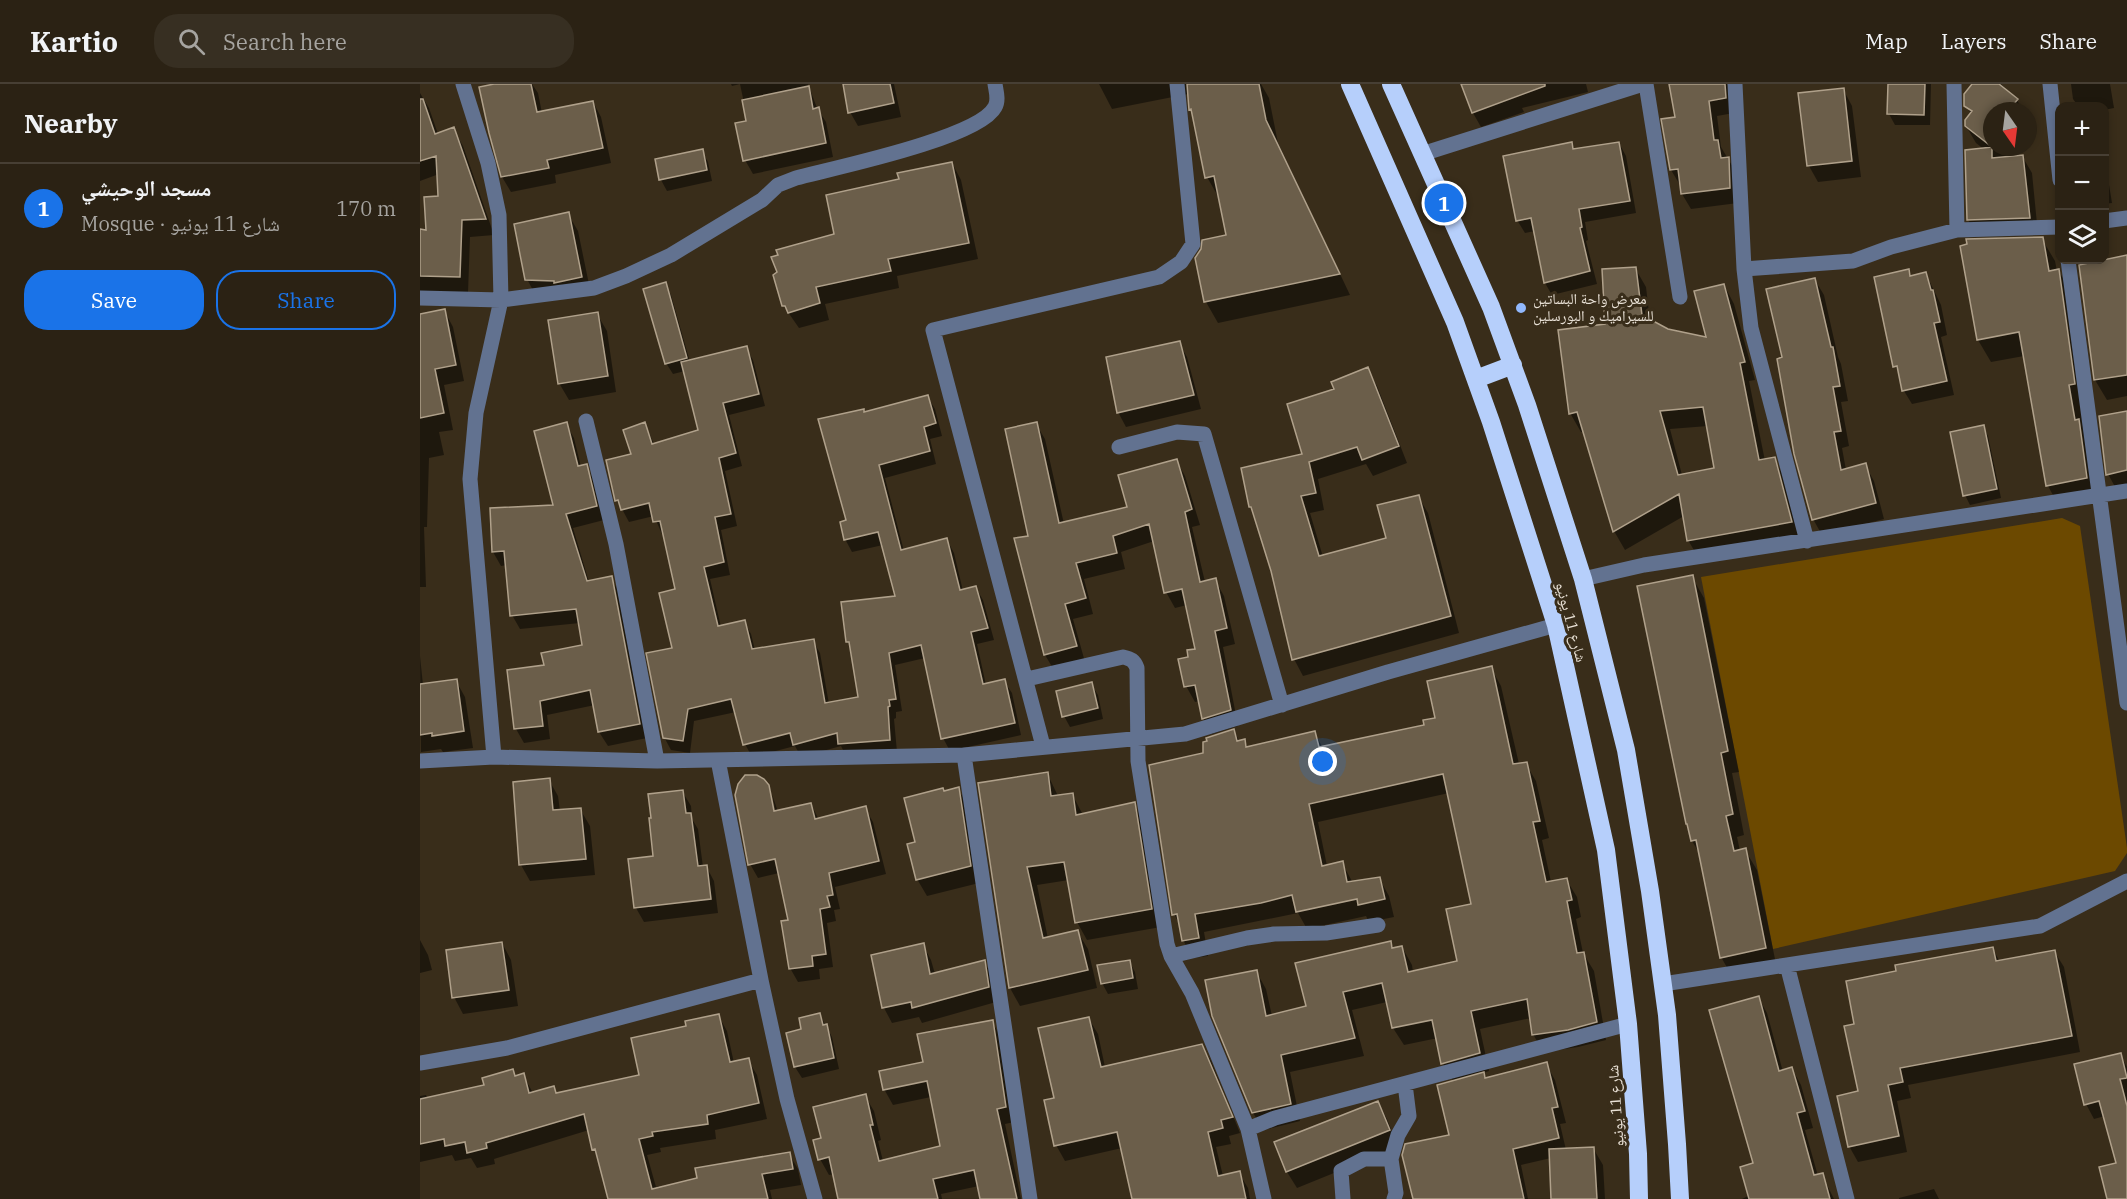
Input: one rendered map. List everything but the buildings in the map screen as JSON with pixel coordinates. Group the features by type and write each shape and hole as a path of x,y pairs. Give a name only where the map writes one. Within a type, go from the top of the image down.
{"highway":[{"name":"شارع 11 يونيو","path":"1350,84 1455,322 1491,422 1556,625 1606,850 1628,1024 1638,1154 1639,1199"},
{"name":"شارع 11 يونيو","path":"1391,84 1491,307 1513,365 1583,579 1626,750 1650,891 1663,984 1680,1199"},
{"path":"1476,379 1513,365"}],"street":[{"path":"463,84 488,163 499,215 501,300 476,413 470,479 494,757"},
{"path":"420,298 501,300 594,288 671,255 762,200 778,185 796,178 933,142 960,131 992,111 997,102 994,84"},
{"path":"1043,746 933,330 1159,277 1181,262 1193,244 1176,84"},
{"path":"1422,154 1645,84 1680,297"},
{"path":"1735,84 1744,269 1751,328 1807,541"},
{"path":"1954,84 1957,230"},
{"path":"2050,84 2058,156"},
{"path":"2109,220 2127,218"},
{"path":"1744,269 1853,261 1891,247 1957,230 2055,227"},
{"path":"2069,264 2127,703"},
{"path":"586,421 616,544 657,761"},
{"path":"1119,447 1177,432 1204,434 1282,705"},
{"path":"1583,579 1644,565 2127,491"},
{"path":"420,761 494,757 657,761 964,755 1185,734 1388,672 1556,625"},
{"path":"1027,679 1123,657 1131,659 1137,669 1138,761 1167,944 1171,956 1192,993 1248,1129 1264,1199"},
{"path":"964,755 1030,1199"},
{"path":"718,760 787,1099 815,1199"},
{"path":"1663,984 2040,926 2127,881"},
{"path":"1171,956 1265,936 1326,933 1378,925"},
{"path":"1787,965 1846,1199"},
{"path":"420,1063 507,1048 761,980"},
{"path":"1248,1129 1275,1118 1628,1024"},
{"path":"1394,1199 1396,1193 1391,1159 1398,1135 1409,1116 1405,1084"},
{"path":"1343,1199 1341,1171 1364,1159 1391,1159"}],"shaded area":[{"path":"2062,518 2080,526 2127,848 2127,853 2115,871 1773,949 1701,577"}],"place":[{"name":"مسجد الوحيشي","path":"1444,203"},
{"name":"معرض واحة البساتين للسيراميك و البورسلين","path":"1521,308"}]}
